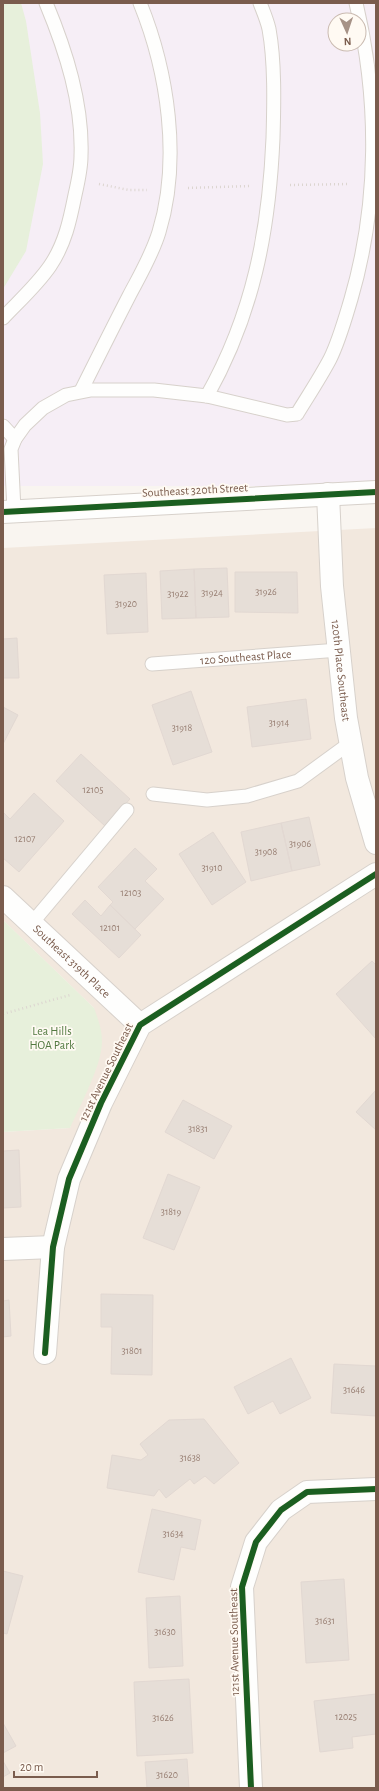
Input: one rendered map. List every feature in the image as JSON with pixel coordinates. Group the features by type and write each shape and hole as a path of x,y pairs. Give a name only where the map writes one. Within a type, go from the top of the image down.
{"street":[{"name":"Southeast 320th Street","path":"7,510 376,492"},
{"name":"120th Place Southeast","path":"328,494 332,586 346,718 357,778 376,843"},
{"name":"121st Avenue Southeast","path":"45,1354 53,1247 69,1180 101,1103 140,1025 376,874"},
{"name":"Southeast 319th Place","path":"3,897 140,1025"},
{"path":"3,1249 53,1247"},
{"name":"121st Avenue Southeast","path":"251,1788 242,1587 256,1542 282,1510 307,1492 376,1489"}],"lane":[{"path":"3,318 39,280 59,251 72,216 79,177 81,134 78,111 65,54 46,3"},
{"path":"81,390 152,252 162,219 168,189 168,114 165,86 158,57 140,3"},
{"path":"206,396 229,352 251,292 262,247 270,186 274,100 268,29 260,3"},
{"path":"7,510 11,449 15,439 25,425 42,408 66,395 81,390 154,390 206,396 287,415 297,414 330,358 343,325 358,278 367,237 375,153 374,111 369,66 356,3"},
{"path":"3,426 15,439"},
{"name":"120 Southeast Place","path":"152,664 339,650"},
{"path":"153,794 207,800 248,796 298,781 350,743"},
{"path":"32,923 127,810"}],"path":[{"path":"79,177 124,189 149,190 350,183 353,190"},
{"path":"3,1014 99,987"}],"shaded area":[{"path":"3,3 376,3 376,486 3,486"},
{"path":"376,528 376,1788 3,1788 3,1132 70,1128 94,1008 3,920 3,548"}],"green space":[{"path":"3,3 21,3 26,21 40,113 43,164 26,251 3,289"},
{"name":"Lea Hills HOA Park","path":"3,920 94,1008 98,1020 102,1041 101,1051 95,1073 70,1128 3,1132"}],"building":[{"path":"227,568 229,617 196,618 194,569"},
{"path":"194,569 196,618 162,619 160,571"},
{"path":"235,572 297,572 298,613 235,612"},
{"path":"146,573 148,632 107,634 104,575"},
{"path":"17,638 19,678 3,678 3,639"},
{"path":"191,691 212,752 173,765 152,705"},
{"path":"306,699 311,739 252,747 247,707"},
{"path":"3,707 18,715 3,744"},
{"path":"81,754 130,799 105,826 56,781"},
{"path":"34,793 64,821 19,872 3,858 3,812 10,819"},
{"path":"309,817 320,865 292,871 281,823"},
{"path":"281,823 292,871 251,881 241,832"},
{"path":"213,832 246,882 212,905 179,854"},
{"path":"135,848 157,869 145,881 164,899 135,929 110,905 113,902 98,887"},
{"path":"85,900 101,916 110,905 141,935 119,958 72,914"},
{"path":"372,961 376,965 376,1039 336,994"},
{"path":"376,1090 376,1130 356,1112"},
{"path":"183,1100 232,1126 214,1159 165,1132"},
{"path":"19,1150 21,1207 3,1208 3,1151"},
{"path":"168,1174 200,1187 174,1250 143,1238"},
{"path":"101,1294 153,1295 152,1375 111,1374 112,1327 101,1327"},
{"path":"9,1300 11,1336 3,1337 3,1301"},
{"path":"291,1358 311,1398 280,1414 273,1401 248,1414 234,1387"},
{"path":"334,1364 376,1366 376,1416 331,1413"},
{"path":"204,1419 239,1463 214,1484 205,1476 194,1484 190,1479 166,1498 159,1489 154,1496 107,1488 112,1455 141,1460 148,1455 140,1444 169,1420"},
{"path":"152,1509 201,1520 195,1550 181,1547 174,1580 138,1572"},
{"path":"3,1571 23,1576 7,1634 3,1633"},
{"path":"344,1579 349,1660 306,1663 301,1582"},
{"path":"180,1596 183,1666 149,1668 146,1598"},
{"path":"189,1679 193,1753 137,1756 134,1682"},
{"path":"376,1694 376,1734 352,1737 353,1748 320,1752 314,1701"},
{"path":"3,1723 16,1746 3,1753"},
{"path":"187,1759 189,1788 147,1788 145,1762"},
{"path":"3,1761 10,1773 3,1777"}],"cycle path":[{"path":"3,512 376,492"},
{"path":"45,1353 53,1247 69,1179 101,1103 140,1025 376,874"},
{"path":"251,1788 242,1587 256,1542 281,1510 307,1492 376,1489"}]}
